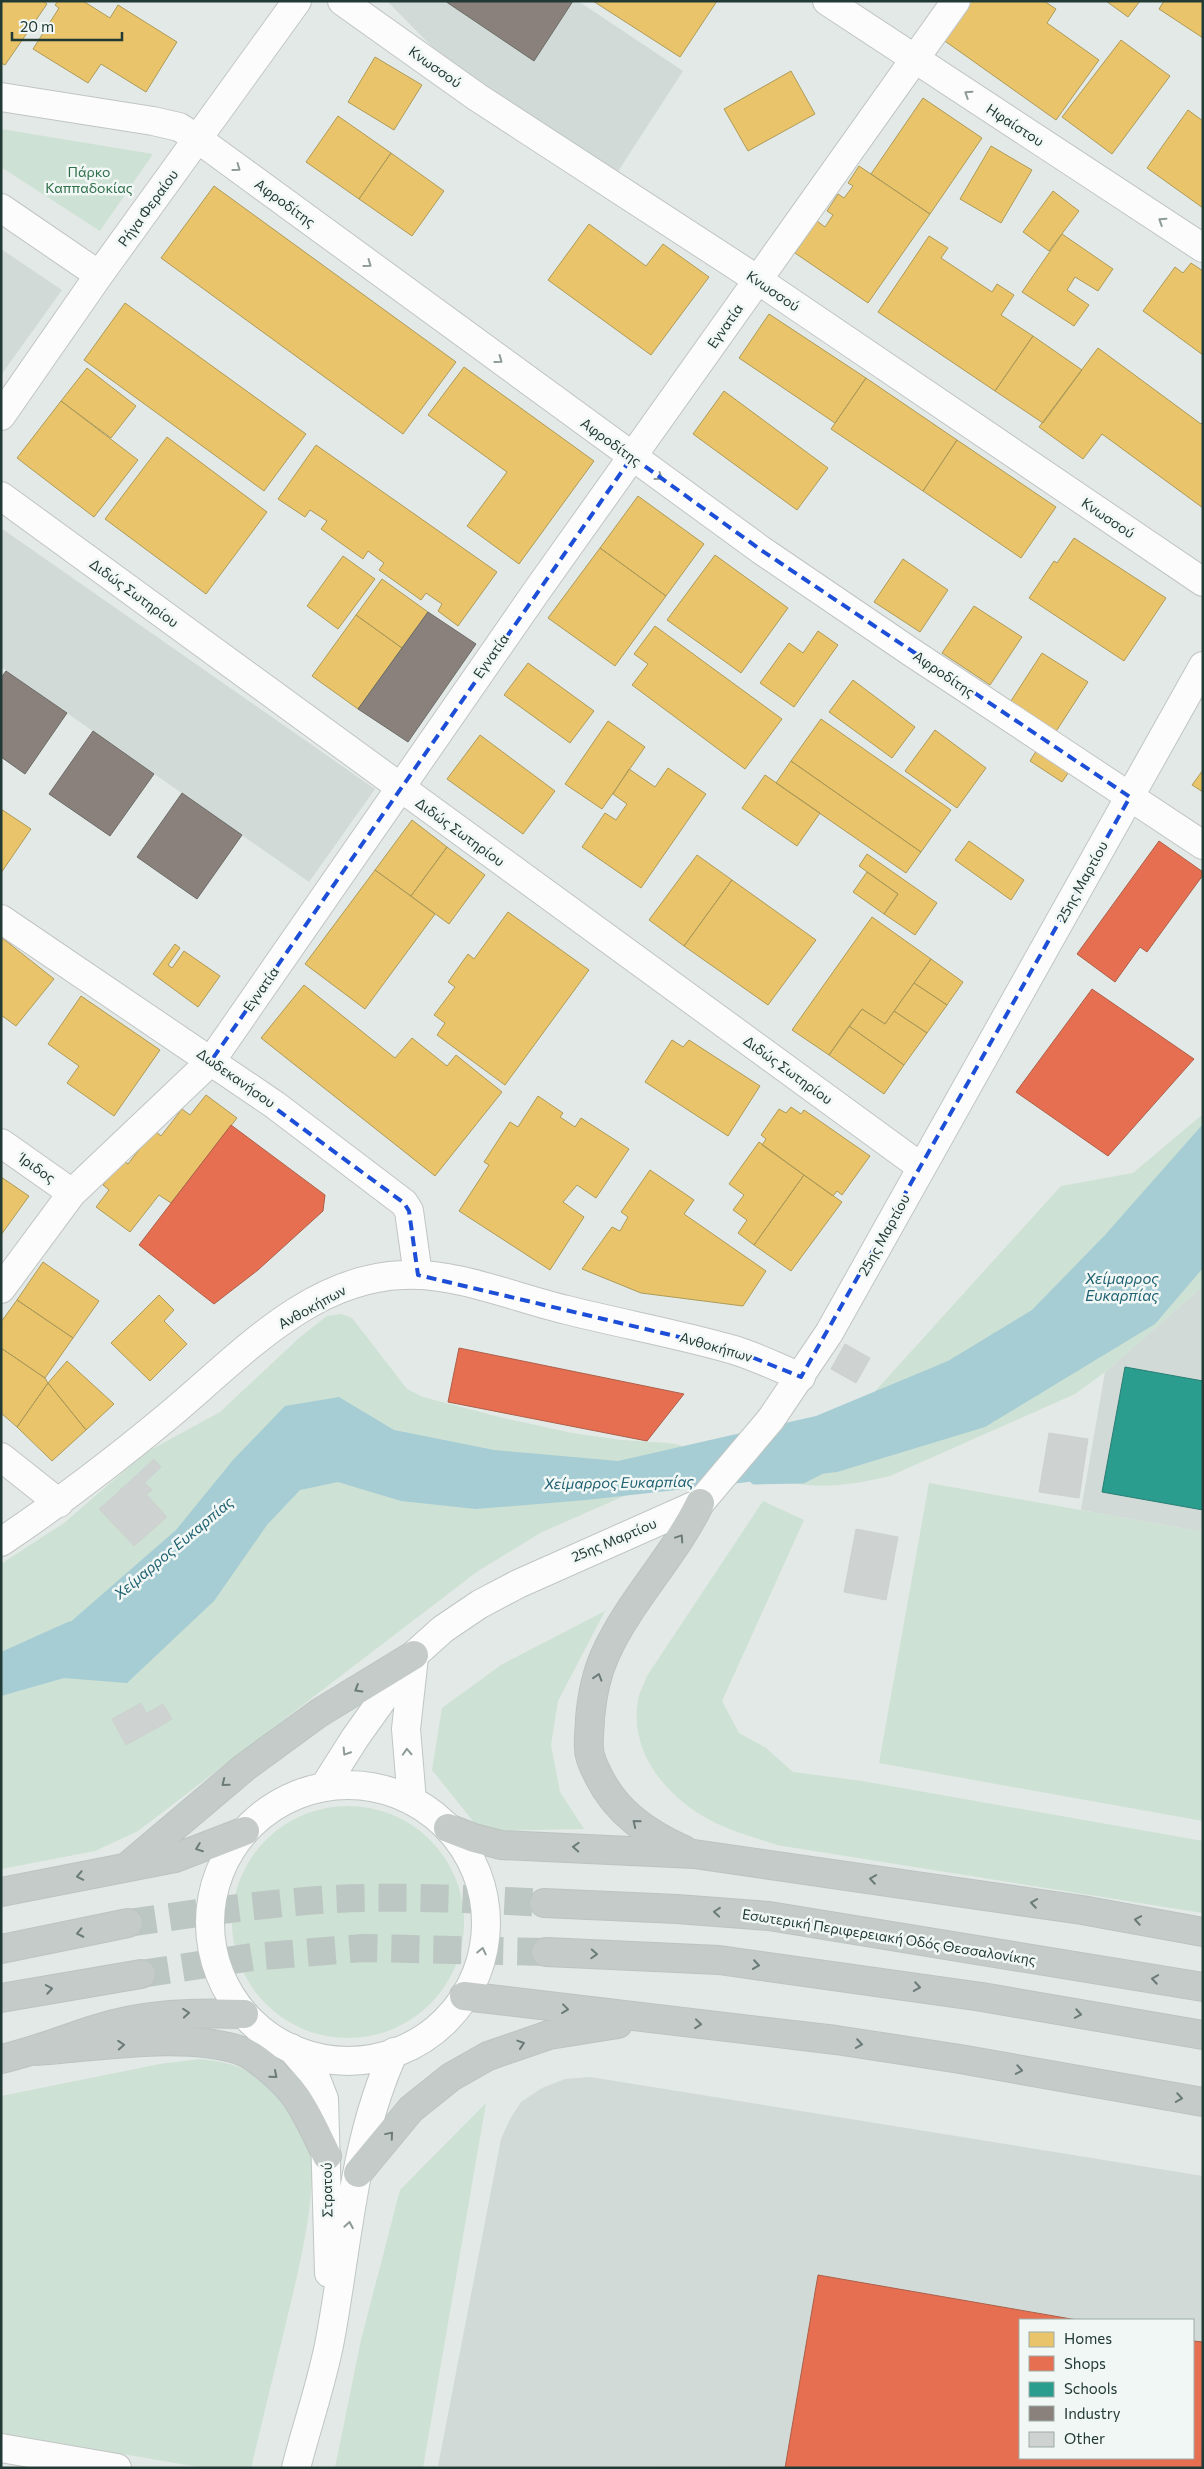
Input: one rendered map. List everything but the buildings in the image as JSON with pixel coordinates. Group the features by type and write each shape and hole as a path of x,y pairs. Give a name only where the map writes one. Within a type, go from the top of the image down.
{"highway":[{"path":"694,1854 663,1840 639,1826 625,1813 606,1792 595,1770 589,1750 592,1697 605,1655 629,1613 690,1524 700,1503"},
{"path":"128,1866 245,1767 318,1712 414,1655"},
{"path":"448,1828 474,1838 501,1844 694,1854 1082,1910 1203,1932"},
{"path":"1,1892 175,1858 245,1830"},
{"name":"Εσωτερική Περιφερειακή Οδός Θεσσαλονίκης","path":"544,1903 677,1909 769,1916 1203,1987"},
{"path":"1,1949 128,1923"},
{"path":"546,1952 719,1960 982,1997 1203,2035"},
{"path":"1,1998 141,1974"},
{"path":"464,1996 836,2040 941,2056 1203,2102"},
{"path":"1,2059 37,2051 93,2030 154,2016 199,2012 244,2014"},
{"path":"358,2172 411,2109 450,2077 488,2056 549,2035 649,2019"},
{"path":"37,2051 158,2042 201,2043 244,2052 274,2074 294,2095 327,2156"}],"street":[{"name":"Ρήγα Φεραίου","path":"1,416 99,275 297,1"},
{"name":"Κνωσσού","path":"342,1 477,97 758,280 1203,582"},
{"name":"Ηφαίστου","path":"827,1 1203,248"},
{"name":"Εγνατία","path":"1,1289 72,1193 211,1061 632,457 956,1"},
{"name":"Αφροδίτης","path":"1,97 153,121 179,128 198,139 761,550 1203,845"},
{"path":"1,208 99,275"},
{"name":"Διδώς Σωτηρίου","path":"1,496 921,1167"},
{"name":"25ης Μαρτίου","path":"324,1787 360,1730 414,1655 443,1629 495,1596 617,1538 700,1503 771,1419 830,1333 921,1167 987,1054 1203,666"},
{"name":"Δωδεκανήσου","path":"1,919 274,1105 404,1203 409,1210 418,1275"},
{"name":"Ίριδος","path":"1,1143 72,1193"},
{"name":"Ανθοκήπων","path":"1,1542 59,1503 168,1416 249,1346 312,1303 334,1292 372,1278 418,1275 469,1284 536,1303 734,1350 801,1377"},
{"path":"1,1457 59,1503"},
{"path":"412,1801 406,1729 414,1655"},
{"path":"346,1785 369,1787 391,1792 412,1801 431,1813 448,1828 463,1846 474,1865 485,1909 486,1932 482,1955 475,1976 464,1996 434,2030 415,2043 394,2052 367,2058 332,2059 291,2048 266,2033 244,2014 223,1980 211,1942 212,1902 218,1877 233,1846 245,1830 280,1803 301,1793 324,1787 346,1785"},
{"name":"Στρατού","path":"291,2048 315,2076 321,2087 324,2099 327,2156 330,2342"},
{"name":"Στρατού","path":"296,2468 330,2342 358,2172 374,2103 394,2052"},
{"path":"1,2448 117,2468"}],"highlighted area":[{"path":"632,457 761,550 1130,797 801,1377 734,1350 418,1275 409,1211 404,1203 211,1061"}],"shaded area":[{"path":"387,1 578,1 683,71 615,176 452,67"},
{"path":"1,249 62,290 1,375"},
{"path":"1,528 375,789 309,882 1,667"},
{"path":"1203,1286 1203,1532 1081,1510 1105,1372"},
{"path":"590,2077 1203,2176 1203,2468 438,2466 501,2139 510,2119 521,2102 542,2088 565,2079"}],"green space":[{"name":"Πάρκο Καππαδοκίας","path":"1,129 153,154 100,231 1,167"},
{"path":"1203,1114 1203,1286 1105,1372 1075,1394 890,1476 829,1486 792,1483 1061,1186 1133,1173"},
{"path":"341,1314 352,1318 407,1389 423,1397 503,1418 572,1433 621,1440 668,1443 680,1445 685,1449 638,1490 542,1532 478,1571 138,1831 95,1851 1,1869 1,1564 64,1523 145,1453 220,1412 299,1338 327,1316"},
{"path":"929,1483 1203,1532 1203,1821 879,1763"},
{"path":"763,1501 804,1520 722,1701 739,1733 766,1748 793,1772 862,1781 1203,1841 1203,1913 777,1845 716,1823 678,1798 665,1785 645,1755 639,1738 637,1720 639,1695 647,1676"},
{"path":"605,1611 558,1701 551,1745 560,1792 584,1829 481,1831 432,1770 442,1708 501,1665"},
{"path":"348,1806 371,1808 392,1815 403,1820 430,1840 450,1867 455,1878 462,1899 464,1922 462,1945 455,1966 450,1977 430,2004 403,2024 392,2029 371,2036 348,2038 325,2036 304,2029 293,2024 266,2004 246,1977 241,1966 234,1945 232,1922 234,1899 241,1878 246,1867 266,1840 293,1820 304,1815 325,1808"},
{"path":"200,2059 230,2064 265,2082 284,2102 302,2129 307,2138 311,2157 312,2180 306,2233 251,2468 204,2468 1,2433 1,2096 160,2064"},
{"path":"486,2103 423,2468 335,2468 361,2340 400,2190"}],"water":[{"name":"Χείμαρρος Ευκαρπίας","path":"1203,1124 1203,1268 1155,1324 985,1427 837,1472 586,1500 476,1509 401,1501 338,1482 300,1490 267,1525 214,1601 127,1683 64,1678 1,1696 1,1655 52,1638 176,1530 233,1460 285,1406 339,1397 394,1430 494,1450 618,1461 816,1416 948,1361 1032,1310 1105,1235"}],"waterway":[{"name":"Χείμαρρος Ευκαρπίας","path":"755,1479 802,1478 822,1468"},
{"name":"Χείμαρρος Ευκαρπίας","path":"1,1658 70,1627"}],"tunnel":[{"path":"128,1923 257,1906 335,1899 439,1898 544,1903"},
{"path":"141,1974 252,1957 363,1948 546,1952"}]}
